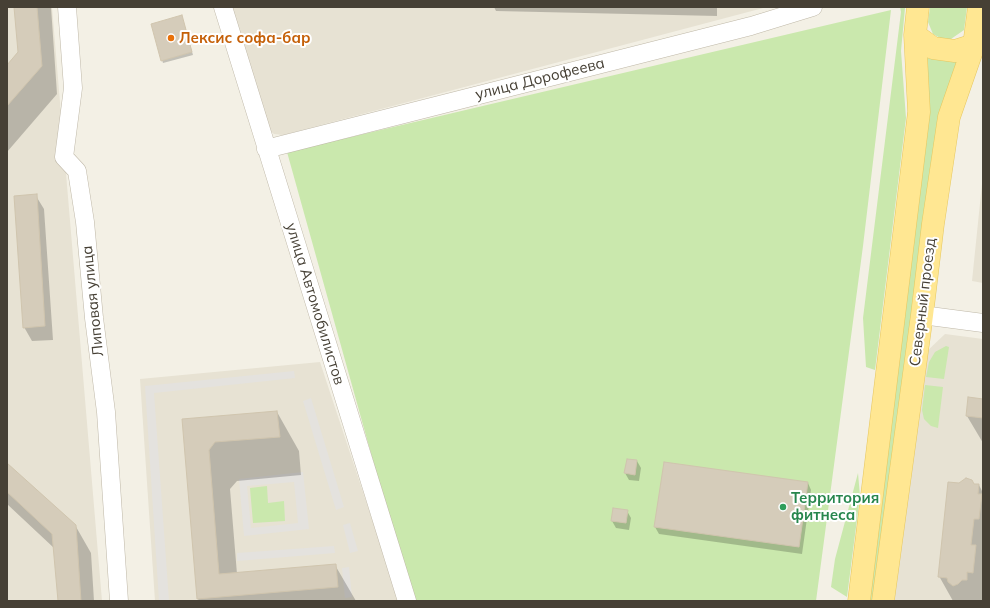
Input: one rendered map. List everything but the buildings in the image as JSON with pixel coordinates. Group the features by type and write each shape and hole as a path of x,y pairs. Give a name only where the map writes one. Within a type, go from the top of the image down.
{"main road":[{"name":"Северный проезд","path":"859,601 888,375 919,112 915,35 918,7"},
{"name":"Северный проезд","path":"883,601 922,315 932,224 949,117 974,45 979,7"},
{"path":"915,35 933,48 955,51 974,45"}],"street":[{"name":"Липовая улица","path":"67,7 73,88 64,157 76,171 85,222 94,318 106,412 119,601"},
{"name":"улица Автомобилистов","path":"223,7 407,601"},
{"name":"улица Дорофеева","path":"266,149 751,26 813,7"},
{"path":"922,315 983,323"}],"shaded area":[{"path":"7,7 52,7 102,601 7,601"},
{"path":"229,7 767,7 283,135 274,134 269,130"},
{"path":"983,174 983,283 972,281"},
{"path":"945,334 983,339 983,601 894,601 925,353"},
{"path":"320,362 399,601 155,601 140,379"},
{"path":"294,371 295,378 154,393 169,601 159,601 145,386"},
{"path":"311,398 344,507 336,510 303,401"},
{"path":"303,472 309,529 244,536 239,479","holes":["294,482 298,523 251,528 247,486"]},
{"path":"350,523 358,551 350,553 343,525"},
{"path":"334,546 335,553 237,561 237,553"},
{"path":"349,567 352,597 345,598 342,568"}],"green space":[{"path":"900,7 905,8 901,51 906,118 875,370 866,367 863,318 901,12"},
{"path":"930,7 967,7 964,30 951,39 942,39 933,34 928,22"},
{"path":"891,10 863,246 816,601 414,601 382,493 287,152"},
{"path":"925,54 960,57 876,601 868,601 930,112"},
{"path":"946,346 949,347 944,379 926,377 929,362 935,352"},
{"path":"925,385 943,387 938,428 931,426 924,419 922,410"},
{"path":"858,473 860,496 847,597 831,587 835,559"},
{"path":"267,486 268,503 284,501 285,521 253,523 250,488"}],"place":[{"name":"Лексис софа-бар","path":"171,38"},
{"name":"Территория фитнеса","path":"783,507"}]}
